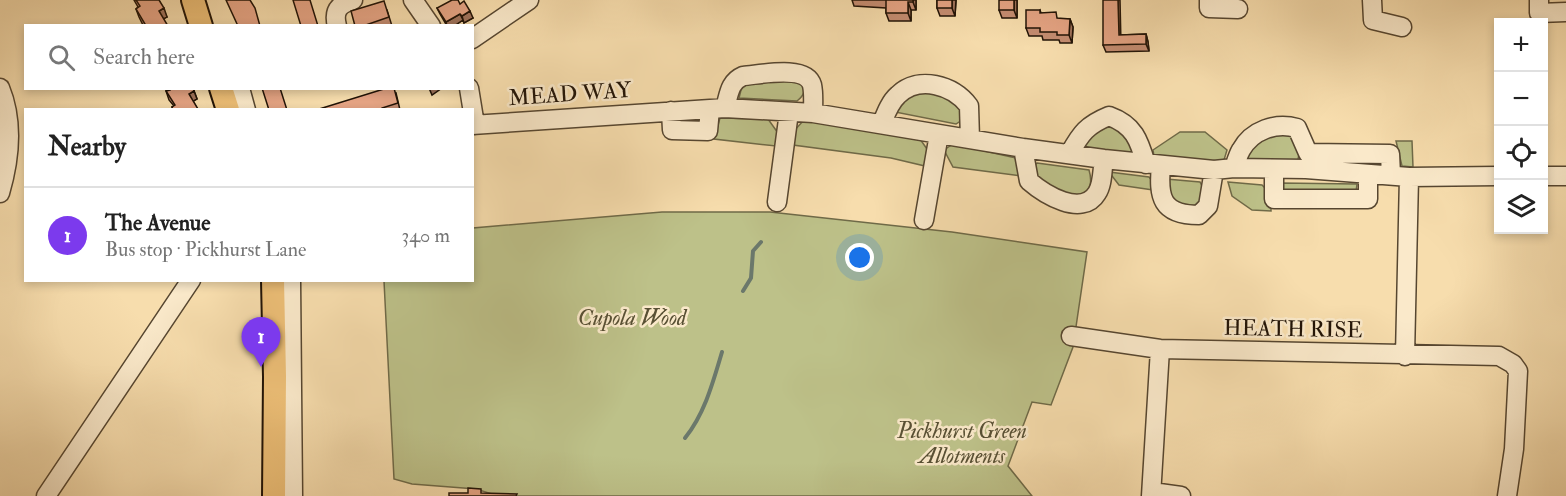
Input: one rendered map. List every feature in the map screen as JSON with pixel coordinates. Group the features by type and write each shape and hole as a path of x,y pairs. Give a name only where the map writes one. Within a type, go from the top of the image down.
{"main road":[{"path":"193,0 200,24"},
{"path":"222,90 227,108"},
{"path":"273,282 274,496"}],"street":[{"path":"337,24 335,15 337,9 353,0"},
{"path":"413,0 430,24"},
{"path":"474,38 529,0"},
{"path":"1209,0 1209,8 1238,9"},
{"path":"1372,0 1373,20 1402,27"},
{"path":"1539,0 1539,13 1566,12"},
{"path":"718,108 731,84 742,76 794,72 802,73 812,83 813,113"},
{"path":"882,123 890,103 899,93 925,83 934,84 948,90 969,106 970,139"},
{"path":"0,88 9,130 8,167 0,193"},
{"path":"241,90 245,108"},
{"path":"470,90 472,108"},
{"name":"MEAD WAY","path":"474,125 718,108 813,113 1023,148 1153,165 1214,170 1274,169 1307,161 1390,154 1391,175"},
{"path":"777,202 789,112"},
{"path":"1070,153 1082,132 1095,122 1109,116 1120,120 1140,141 1153,165 1164,204 1191,215 1198,215 1209,206 1214,170"},
{"path":"1234,168 1242,148 1252,138 1265,128 1285,125 1296,128 1307,161"},
{"path":"924,220 939,134"},
{"path":"1023,148 1029,181 1064,202 1072,204 1082,203 1097,194 1104,159"},
{"name":"MEAD WAY","path":"1307,161 1368,174 1409,177 1494,176"},
{"path":"1274,169 1274,199 1368,199 1368,174"},
{"path":"1548,176 1566,176"},
{"path":"1405,356 1409,177"},
{"path":"46,496 190,282"},
{"path":"291,282 293,496"},
{"name":"HEATH RISE","path":"1071,336 1160,349 1405,356 1499,356 1514,364 1518,371 1514,449 1507,496"},
{"path":"1160,349 1152,494 1181,496"}],"green space":[{"path":"805,80 804,92 797,101 739,98 746,81"},
{"path":"914,92 939,96 962,106 962,120 956,124 895,112 900,100"},
{"path":"720,118 768,119 778,133 776,146 714,139"},
{"path":"804,120 920,139 927,149 925,166 891,158 793,145 792,133"},
{"path":"1108,125 1121,130 1135,151 1133,158 1083,148 1084,138"},
{"path":"1180,132 1205,132 1227,150 1224,160 1217,163 1154,156 1153,150"},
{"path":"1273,132 1296,136 1299,154 1297,165 1244,164 1244,153"},
{"path":"1396,141 1412,141 1413,167 1402,166"},
{"path":"953,144 1016,158 1029,177 953,167 944,150"},
{"path":"1037,163 1089,170 1090,183 1087,192 1085,195 1072,197 1043,184 1031,169"},
{"path":"1109,172 1149,177 1160,191 1119,185"},
{"path":"1166,179 1200,182 1204,190 1199,205 1189,207 1173,203"},
{"path":"1228,182 1262,185 1277,200 1271,200 1271,211 1252,210 1232,196"},
{"path":"1280,183 1357,184 1356,192 1282,192"},
{"path":"662,212 770,212 952,232 1087,252 1073,347 1051,405 1032,402 1008,466 1032,496 498,496 476,489 412,484 394,479 384,282 474,282 474,228"}],"building":[{"path":"136,0 159,0 164,8 159,11 167,24 145,24 136,9 140,6"},
{"path":"226,0 250,0 259,24 237,24"},
{"path":"293,0 310,0 317,24 300,24"},
{"path":"452,0 458,0 460,4 464,1 470,11 446,22 437,8"},
{"path":"886,0 913,0 913,2 908,2 908,13 886,13"},
{"path":"937,0 952,0 952,8 937,8"},
{"path":"999,0 1014,0 1014,10 999,10"},
{"path":"1103,0 1118,0 1119,35 1146,34 1146,44 1103,45"},
{"path":"384,1 389,17 369,24 354,24 351,11"},
{"path":"1026,10 1040,10 1040,13 1056,12 1057,18 1070,19 1069,35 1040,32 1040,28 1026,28"},
{"path":"194,90 189,94 197,108 172,108 175,105 166,91"},
{"path":"263,90 281,90 286,108 268,108"},
{"path":"381,90 395,90 398,103 382,108 322,108"},
{"path":"468,488 481,489 481,493 517,494 516,496 449,496 449,493 468,493"}],"waterway":[{"path":"743,291 751,278 753,251 761,242"},
{"path":"685,438 703,408 722,352"}],"place":[{"name":"The Avenue","path":"261,367"}],"park label":[{"name":"Cupola Wood","path":"632,318"},
{"name":"Pickhurst Green Allotments","path":"962,444"}]}
